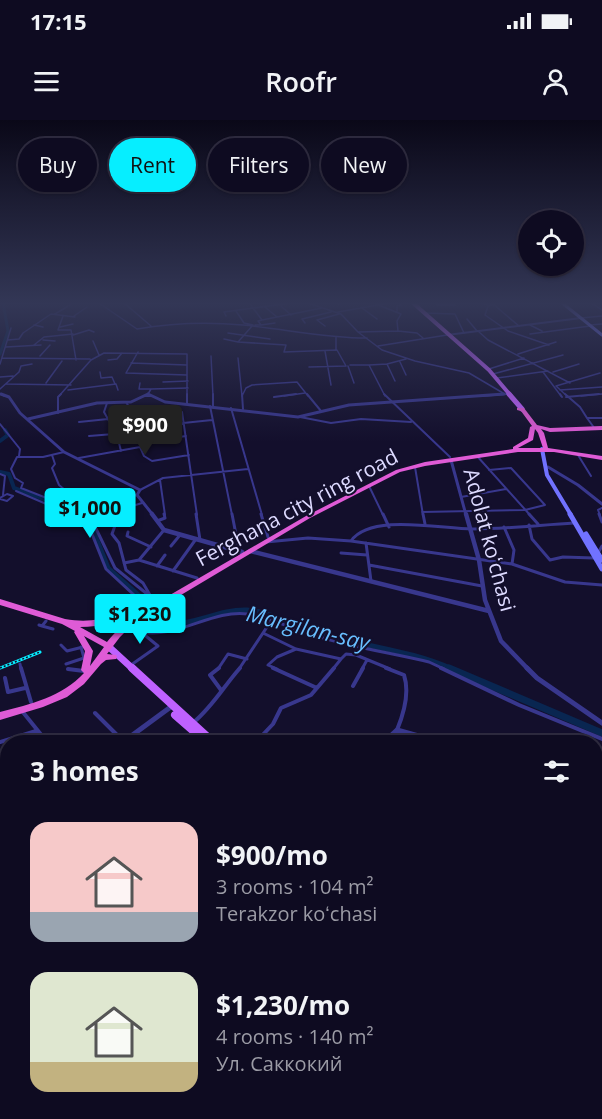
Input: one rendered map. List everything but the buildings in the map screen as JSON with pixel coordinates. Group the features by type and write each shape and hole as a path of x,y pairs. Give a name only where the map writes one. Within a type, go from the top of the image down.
{"highway":[{"path":"521,409 534,427 544,447"},
{"path":"534,427 548,430 602,429"},
{"path":"514,448 530,440 534,427"},
{"path":"544,447 552,434 574,430"},
{"name":"Ferghana city ring road","path":"334,502 414,466 451,458 514,448 544,447 602,457"},
{"name":"Ferghana city ring road","path":"154,602 396,470 451,458 544,447 602,457"},
{"name":"Ferghana city ring road","path":"154,602 244,551"},
{"path":"0,602 65,622 104,647"},
{"path":"0,714 64,694 83,680 96,663 104,647 154,602"},
{"path":"0,607 43,624 78,632 104,647"},
{"path":"65,622 101,622 146,609"},
{"path":"20,708 63,690 84,671 135,612"},
{"path":"78,632 89,656 84,671"},
{"path":"96,663 105,657 113,657"}],"main road":[{"path":"463,349 487,370 521,409"},
{"path":"464,349 489,369 521,409"},
{"path":"544,447 548,467 602,560"},
{"path":"544,447 547,475 575,523 599,555 602,569"},
{"path":"104,647 170,707 205,735"},
{"path":"104,647 129,666 199,735"}],"street":[{"path":"0,364 5,349"},
{"path":"38,357 46,349"},
{"path":"75,349 76,360"},
{"path":"96,349 99,355"},
{"path":"285,349 284,352 336,350 348,365 354,383"},
{"path":"383,349 407,359 468,373 506,394"},
{"path":"505,349 570,382"},
{"path":"516,354 536,349"},
{"path":"325,351 331,385"},
{"path":"2,358 38,357 76,360 131,352 187,354 187,403"},
{"path":"138,352 126,373 187,375"},
{"path":"108,360 117,359 122,353"},
{"path":"495,376 563,355"},
{"path":"211,356 212,420 244,551"},
{"path":"238,358 243,409"},
{"path":"489,369 524,358"},
{"path":"58,413 58,397 71,385 90,359"},
{"path":"309,367 309,365 387,364 407,359"},
{"path":"46,384 63,360"},
{"path":"400,362 406,375"},
{"path":"131,363 187,365"},
{"path":"0,389 21,366 32,364"},
{"path":"387,364 395,381"},
{"path":"495,376 550,372 579,364"},
{"path":"369,365 377,387 387,402 439,443 451,458"},
{"path":"100,372 101,378 112,377 118,390"},
{"path":"543,372 562,397"},
{"path":"595,429 580,407 556,386 600,373"},
{"path":"0,377 14,376"},
{"path":"163,382 188,381"},
{"path":"242,396 246,388 252,385 297,382 321,411"},
{"path":"6,384 71,385"},
{"path":"66,390 115,384"},
{"path":"140,384 139,389 188,388"},
{"path":"560,390 602,387"},
{"path":"28,419 107,403 126,402 148,394 151,389"},
{"path":"274,397 306,392"},
{"path":"0,394 9,397 28,419 63,452 140,490"},
{"path":"148,394 161,401 243,409 331,423 361,419 411,422"},
{"path":"298,417 321,411 387,402 506,394"},
{"path":"566,397 602,394"},
{"path":"79,458 140,447 145,442 147,436 145,427 132,415 126,402"},
{"path":"107,403 104,411 114,434 117,435 116,439 121,451"},
{"path":"231,408 267,540 308,538 366,543 512,564 565,582 602,585"},
{"path":"172,571 198,540 183,412"},
{"path":"587,418 602,418"},
{"path":"79,422 108,419"},
{"path":"145,427 212,420"},
{"path":"0,424 20,449 12,469 15,478 23,483 21,488 1,499"},
{"path":"89,436 114,434"},
{"path":"145,442 186,436"},
{"path":"140,447 144,456 152,461 189,455"},
{"path":"19,456 52,455 63,452"},
{"path":"578,454 591,476"},
{"path":"52,455 55,464 52,468 59,485 70,495"},
{"path":"477,456 539,525"},
{"name":"Adolat koʻchasi","path":"451,458 467,511 489,611 501,641 537,678 602,723"},
{"path":"414,466 425,524"},
{"path":"548,467 578,485 602,506 598,510 602,522"},
{"path":"422,513 525,510 545,504 511,468 489,470"},
{"path":"119,500 137,495 140,490 159,479 248,469"},
{"path":"0,474 5,476 1,499"},
{"path":"156,521 165,518 159,479"},
{"path":"369,486 389,527"},
{"path":"21,488 61,505 89,513 115,568 154,602"},
{"path":"461,497 506,489"},
{"path":"16,491 58,508 78,513 86,519 106,569 135,598 135,612"},
{"path":"98,502 115,491 132,496"},
{"path":"1,499 11,499 11,494"},
{"path":"137,495 164,530 489,611"},
{"path":"126,508 142,503"},
{"path":"117,520 112,534 119,543 127,572 143,583 154,602"},
{"path":"351,541 364,529 425,524 471,529 575,523"},
{"path":"529,525 532,539 550,560 599,555 602,546"},
{"path":"504,527 514,554 512,564"},
{"path":"140,560 164,530"},
{"path":"128,532 127,536 151,547"},
{"path":"171,546 180,535"},
{"path":"366,543 371,582"},
{"path":"341,553 368,555"},
{"path":"156,566 165,555"},
{"path":"124,563 140,560 197,578"},
{"path":"369,565 483,587"},
{"path":"123,628 151,634 191,627 238,613 315,636 429,662 519,705 592,735"},
{"path":"192,723 212,707 220,690 247,659 271,621"},
{"path":"43,624 53,629"},
{"path":"129,666 158,646 141,632"},
{"path":"263,633 296,649 341,659"},
{"path":"61,645 67,651 84,647 84,658 66,664"},
{"path":"296,649 277,657 268,665 318,688"},
{"path":"263,735 273,724 281,708 307,698 349,653 405,677 404,714 397,730 392,735"},
{"path":"220,690 210,675 216,672 228,654 247,659"},
{"path":"353,686 367,660"},
{"path":"20,664 25,688 27,688 31,702"},
{"path":"68,669 84,671"},
{"path":"5,678 8,692 25,688"},
{"path":"133,735 170,707"},
{"path":"20,708 40,735"},
{"path":"94,712 117,735"},
{"path":"397,730 415,735"},
{"path":"23,735 36,731"}],"waterway":[{"name":"Margilan-say","path":"0,354 2,349"},
{"name":"Margilan-say","path":"0,441 8,435 5,430"},
{"name":"Margilan-say","path":"0,472 9,474 14,488 87,515"},
{"name":"Margilan-say","path":"87,515 108,568 171,624 190,622 237,610 255,611 338,638 420,657 452,669"},
{"name":"Margilan-say","path":"449,668 602,733"}],"railway":[{"path":"0,668 40,652"}]}
